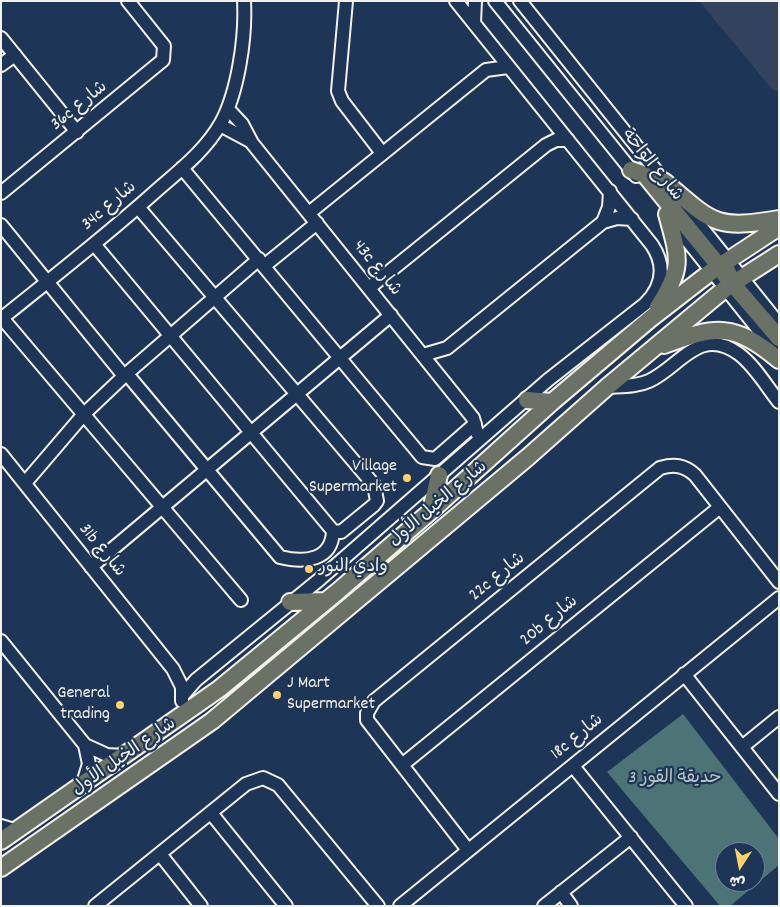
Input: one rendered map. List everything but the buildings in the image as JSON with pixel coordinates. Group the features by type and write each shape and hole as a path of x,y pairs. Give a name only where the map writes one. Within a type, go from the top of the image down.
{"main road":[{"path":"631,170 645,174 779,338"},
{"path":"665,182 697,209 716,221 737,225 779,219"},
{"path":"650,319 673,283 678,265 676,246 667,214"},
{"name":"شارع الخيل الأول","path":"1,868 212,721 528,457 607,386 645,355 726,274 779,226"},
{"path":"726,274 779,239"},
{"name":"شارع الخيل الأول","path":"1,841 219,689 431,511 552,402 650,319 726,274 779,254"},
{"path":"645,355 699,332 723,330 754,341 779,360"},
{"path":"527,400 552,402"},
{"path":"431,511 439,476"},
{"path":"290,602 326,601"}],"street":[{"name":"36c شارع","path":"1,193 159,66 165,53 160,40 128,1"},
{"path":"228,109 239,61 244,1"},
{"path":"346,1 338,91 342,101 382,153"},
{"path":"176,720 183,695 201,676 439,476 548,380 645,304 657,290 662,272 658,253 456,1"},
{"path":"474,23 476,1"},
{"name":"شارع الواحة","path":"495,1 667,214 779,324"},
{"name":"شارع الواحة","path":"520,1 665,182 779,354"},
{"path":"526,1 540,27"},
{"path":"1,38 77,132"},
{"path":"486,70 494,49"},
{"path":"1,65 14,54"},
{"path":"25,483 84,414 125,375 214,298 261,262 313,218 382,153 486,70 508,66"},
{"name":"34c شارع","path":"2,319 197,156 220,125 228,109"},
{"name":"43c شارع","path":"228,109 242,124 252,143 474,421"},
{"path":"369,288 546,144 551,134 553,121"},
{"name":"43c شارع","path":"220,125 252,143"},
{"path":"546,144 568,140"},
{"path":"182,168 341,357 422,457 435,459 474,421"},
{"path":"603,222 609,207 610,191"},
{"path":"94,244 169,337 333,531 341,532 374,505 377,501 374,485 138,207"},
{"path":"423,355 447,348 603,222 618,218 632,219"},
{"path":"1,225 125,375 280,557 299,560 310,559 328,550 332,544 333,531"},
{"path":"91,567 391,315"},
{"path":"2,319 241,600"},
{"path":"607,386 634,386 647,382 688,352 710,345 726,348 739,354 779,402"},
{"path":"438,374 447,348"},
{"path":"474,421 487,424 503,420"},
{"path":"474,421 475,445"},
{"name":"31b شارع","path":"1,454 174,669 183,695"},
{"name":"22c شارع","path":"402,764 367,720 367,713 374,701 660,468 679,465 688,469 720,507"},
{"path":"720,507 779,582"},
{"name":"20b شارع","path":"402,764 720,507"},
{"name":"18c شارع","path":"400,906 779,598"},
{"path":"3,646 85,745 107,755 123,756"},
{"path":"174,669 201,676"},
{"path":"684,674 779,794"},
{"path":"742,747 779,717"},
{"path":"83,784 89,764 85,745"},
{"path":"402,764 468,850"},
{"path":"573,766 686,906"},
{"path":"95,906 110,901 160,854 246,784 263,778 278,785 378,906"},
{"path":"211,813 286,906"},
{"path":"1,826 17,831"},
{"path":"544,906 631,838"},
{"path":"160,854 201,906"},
{"path":"561,892 571,906"}],"shaded area":[{"path":"699,1 779,1 779,92 772,89"}],"green space":[{"name":"حديقة القوز 3","path":"683,714 779,839 779,865 765,877 765,842 715,842 715,892 747,892 730,906 720,906 607,772"}],"place":[{"name":"Village Supermarket","path":"407,478"},
{"name":"وادي النور","path":"309,569"},
{"name":"J Mart Supermarket","path":"277,695"},
{"name":"General trading","path":"120,705"}]}
